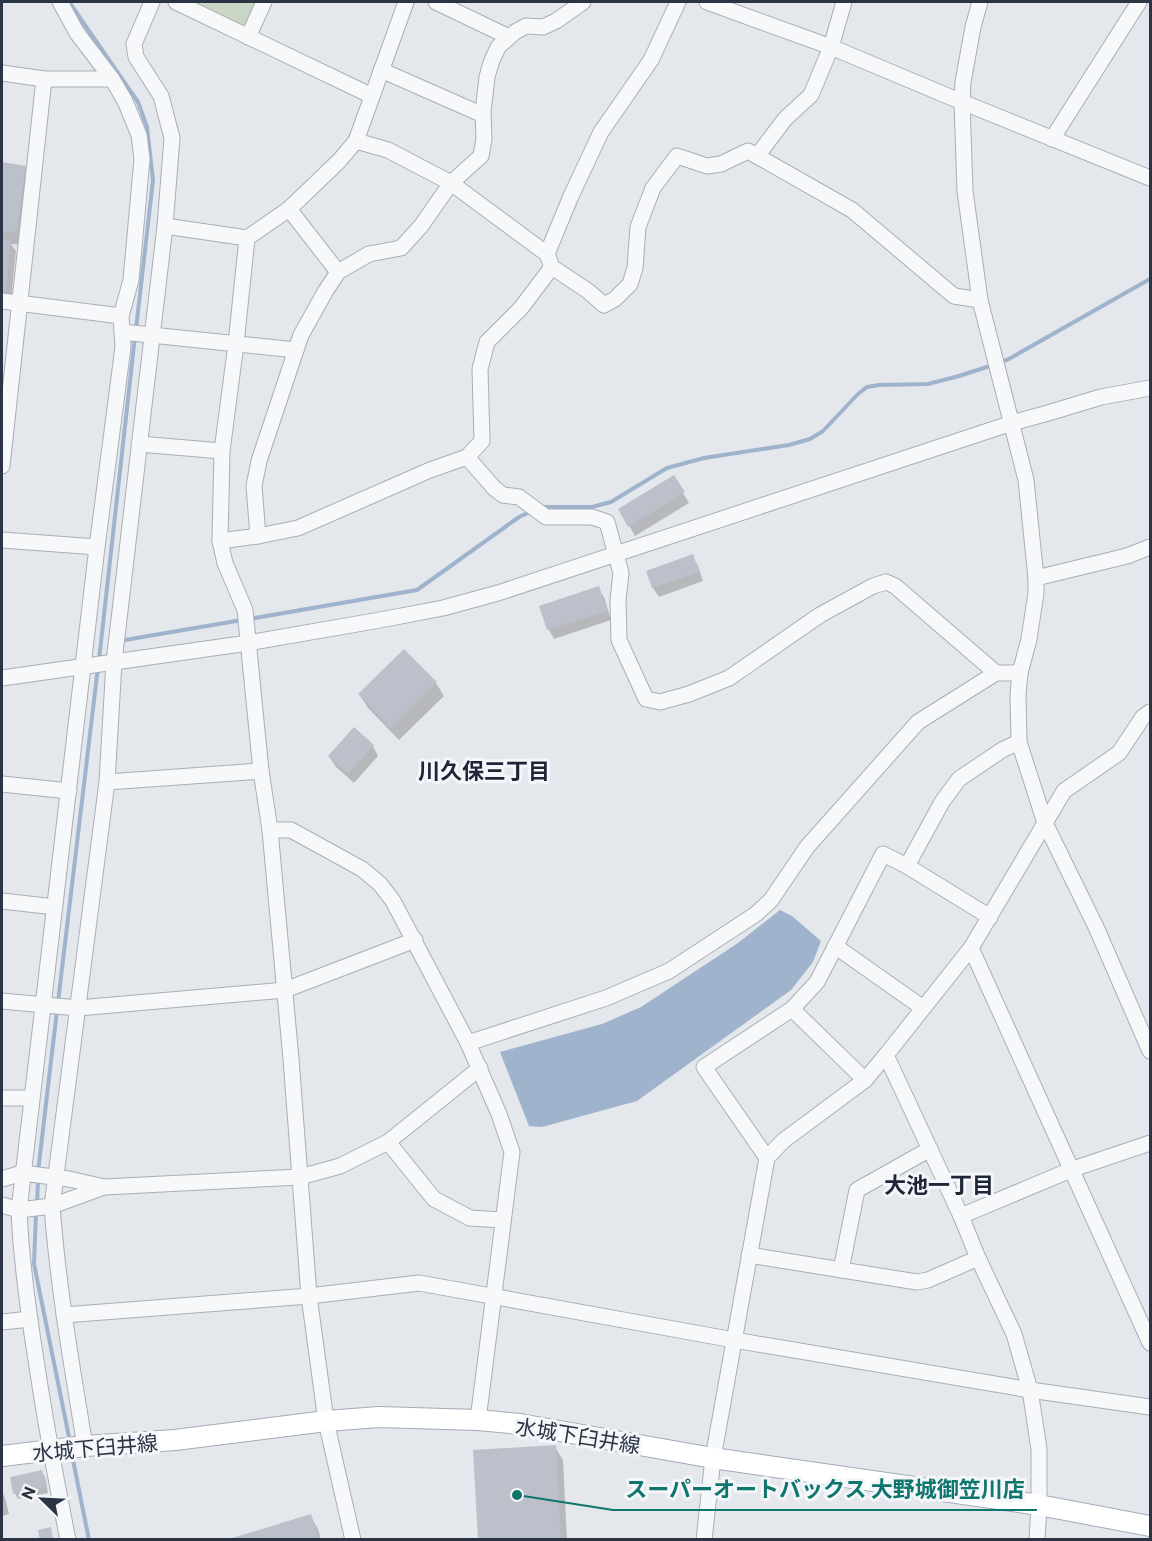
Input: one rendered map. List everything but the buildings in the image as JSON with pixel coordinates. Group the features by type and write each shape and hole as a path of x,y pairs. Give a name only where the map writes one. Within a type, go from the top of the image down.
{"main road":[{"name":"水城下臼井線","path":"2,1456 85,1446 175,1440 326,1421 379,1418 478,1420 520,1424 713,1458 1039,1505 1150,1526"}],"street":[{"path":"60,2 77,33 125,100 139,135 142,159 131,280 121,316 123,347 97,547 45,1005 31,1098 19,1210 20,1244 30,1319 50,1450 68,1539"},
{"path":"85,1446 64,1315 52,1206 107,782 114,662 165,226 172,138 161,96 136,57 134,44 152,2"},
{"path":"176,2 372,96"},
{"path":"248,37 264,2"},
{"path":"165,226 247,238 289,209 339,161 356,141 406,2"},
{"path":"436,2 509,37"},
{"path":"258,536 254,486 260,461 301,335 325,292 338,272 369,254 401,248 421,226 451,183 481,156 487,77 498,47 515,32 526,26 543,27 583,2"},
{"path":"220,541 298,528 353,502 468,457 483,441 480,369 487,342 521,308 550,260 571,196 601,132 651,60 678,2"},
{"path":"707,2 831,47 1150,178"},
{"path":"757,156 785,118 811,95 831,47 844,2"},
{"path":"980,2 963,82 965,191 980,300 1026,480 1036,578 1029,639 1020,673 1017,712 1018,742 1045,823 1096,927 1150,1051"},
{"path":"1052,139 1139,2"},
{"path":"381,70 483,115"},
{"path":"2,72 44,79 112,79"},
{"path":"2,466 44,79"},
{"path":"356,141 388,150 451,183 604,305 615,299 630,284 635,268 638,227 653,188 677,156 707,166 721,164 748,151 852,210 954,296 980,300"},
{"path":"289,209 338,272"},
{"path":"247,238 222,451 220,541 225,563 245,610 261,771 270,830 285,990 309,1296 326,1421 353,1539"},
{"path":"2,301 121,316"},
{"path":"122,332 296,350"},
{"path":"2,678 114,662 248,635 443,608 498,593 1012,423 1101,397 1150,388"},
{"path":"139,444 222,451"},
{"path":"468,457 494,488 503,495 519,497 546,517 592,517 607,522 621,573 618,600 619,640 646,699 660,702 689,694 729,678 820,615 873,586 886,582 895,586 996,673"},
{"path":"2,540 97,547"},
{"path":"1036,578 1127,556 1150,547"},
{"path":"468,1043 606,998 669,971 756,914 771,900 807,847 918,722 996,673 1020,673"},
{"path":"704,1539 713,1458 767,1158 783,1141 865,1080 971,948 1064,791 1119,753 1143,717 1150,712"},
{"path":"907,866 942,802 959,779 1018,742"},
{"path":"107,782 261,771"},
{"path":"2,784 69,791"},
{"path":"270,830 291,830 362,869 380,884 393,901 415,940 468,1043 499,1114 512,1152 478,1420"},
{"path":"767,1158 704,1067 792,1009 817,982 883,854 907,866 990,917"},
{"path":"2,901 55,907"},
{"path":"2,1002 76,1008 285,990 415,940"},
{"path":"835,946 923,1008"},
{"path":"971,948 1150,1343"},
{"path":"792,1009 865,1080"},
{"path":"886,1055 1014,1334 1030,1390 1039,1449 1037,1539"},
{"path":"2,1179 22,1173 69,1179 104,1187 300,1178 340,1166 388,1142 480,1068"},
{"path":"2,1098 31,1098"},
{"path":"388,1142 434,1199 470,1218 502,1220"},
{"path":"961,1216 1073,1169 1150,1143"},
{"path":"841,1270 857,1190 930,1149"},
{"path":"2,1205 19,1210 52,1206 104,1187"},
{"path":"749,1255 917,1282 928,1280 978,1258"},
{"path":"64,1315 309,1296 419,1282 734,1340 1030,1390 1150,1407"},
{"path":"2,1322 30,1319"}],"green space":[{"path":"176,2 264,2 248,37"}],"water":[{"path":"780,910 792,916 821,941 813,962 791,990 637,1101 542,1127 529,1126 500,1052 602,1024 641,1007 738,943"}],"waterway":[{"path":"69,2 138,102 147,127 153,180 136,329"},
{"path":"1000,362 1150,279"},
{"path":"99,660 135,336"},
{"path":"542,507 592,507 611,502 667,468 704,458 789,445 810,439 823,431 867,387 928,384 993,365"},
{"path":"249,619 417,590 519,517 532,511"},
{"path":"119,641 242,620"},
{"path":"58,1002 98,667"},
{"path":"38,1172 57,1010"},
{"path":"37,1205 38,1180"},
{"path":"36,1213 34,1264 70,1442"},
{"path":"72,1455 89,1540"}],"place":[{"name":"スーパーオートバックス 大野城御笠川店","path":"517,1495"}],"district":[{"name":"川久保三丁目","path":"484,770"},
{"name":"大池一丁目","path":"939,1184"}]}
